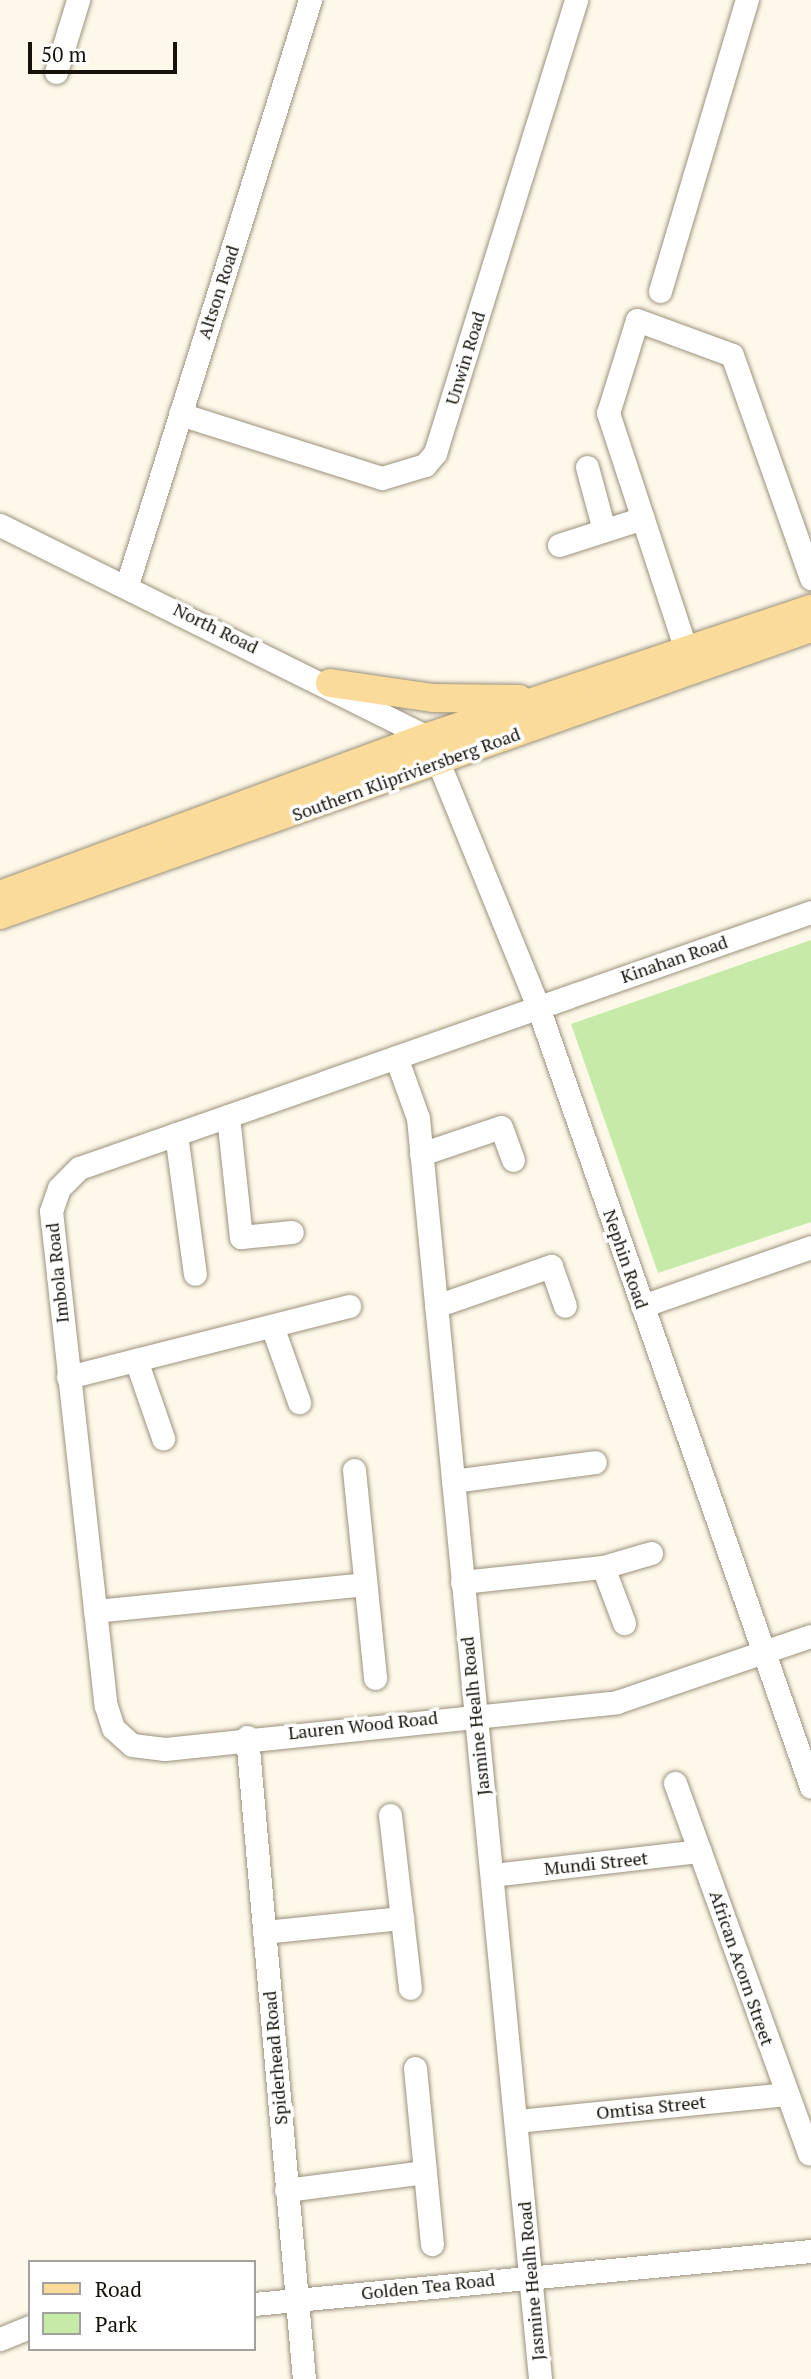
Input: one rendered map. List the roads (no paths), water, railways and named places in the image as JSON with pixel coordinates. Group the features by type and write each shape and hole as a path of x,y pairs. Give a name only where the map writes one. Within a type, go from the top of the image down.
{"main road":[{"name":"Southern Klipriviersberg Road","path":"435,748 561,693 811,609"},
{"name":"Southern Klipriviersberg Road","path":"0,895 126,859 435,748 811,628"},
{"path":"330,683 468,700 561,693"},
{"name":"Southern Klipriviersberg Road","path":"0,915 126,859"}],"street":[{"path":"56,72 78,0"},
{"name":"Altson Road","path":"127,585 310,0"},
{"name":"Unwin Road","path":"180,414 382,478 425,465 435,453 576,0"},
{"path":"660,291 747,0"},
{"path":"686,650 608,413 634,324 642,319 732,355 811,578"},
{"path":"587,467 604,530"},
{"path":"559,545 643,519"},
{"name":"North Road","path":"0,525 330,683 435,748"},
{"name":"Nephin Road","path":"435,748 538,1007 811,1787"},
{"name":"Kinahan Road","path":"538,1007 811,912"},
{"name":"Imbola Road","path":"164,1749 132,1745 109,1720 51,1211 59,1188 79,1168 538,1007"},
{"name":"Jasmine Healh Road","path":"396,1057 418,1118 540,2379"},
{"path":"229,1116 241,1237 292,1232"},
{"path":"421,1154 502,1127 513,1160"},
{"path":"176,1134 195,1274"},
{"path":"642,1306 811,1247"},
{"path":"436,1306 551,1266 565,1306"},
{"path":"68,1377 349,1306"},
{"path":"272,1326 299,1402"},
{"path":"135,1360 163,1438"},
{"path":"453,1481 595,1462"},
{"path":"354,1470 375,1678"},
{"path":"462,1582 603,1567 651,1553"},
{"path":"603,1567 624,1623"},
{"path":"95,1611 365,1584"},
{"name":"Lauren Wood Road","path":"164,1749 247,1737 634,1699 811,1636"},
{"name":"Spiderhead Road","path":"247,1737 304,2379"},
{"name":"African Acorn Street","path":"675,1783 809,2153"},
{"path":"390,1815 410,1988"},
{"name":"Mundi Street","path":"492,1875 700,1851"},
{"path":"264,1932 402,1917"},
{"path":"415,2068 432,2244"},
{"name":"Omtisa Street","path":"517,2121 786,2094"},
{"path":"286,2190 425,2172"},
{"name":"Golden Tea Road","path":"256,2304 811,2251"},
{"path":"0,2339 28,2328"}]}
